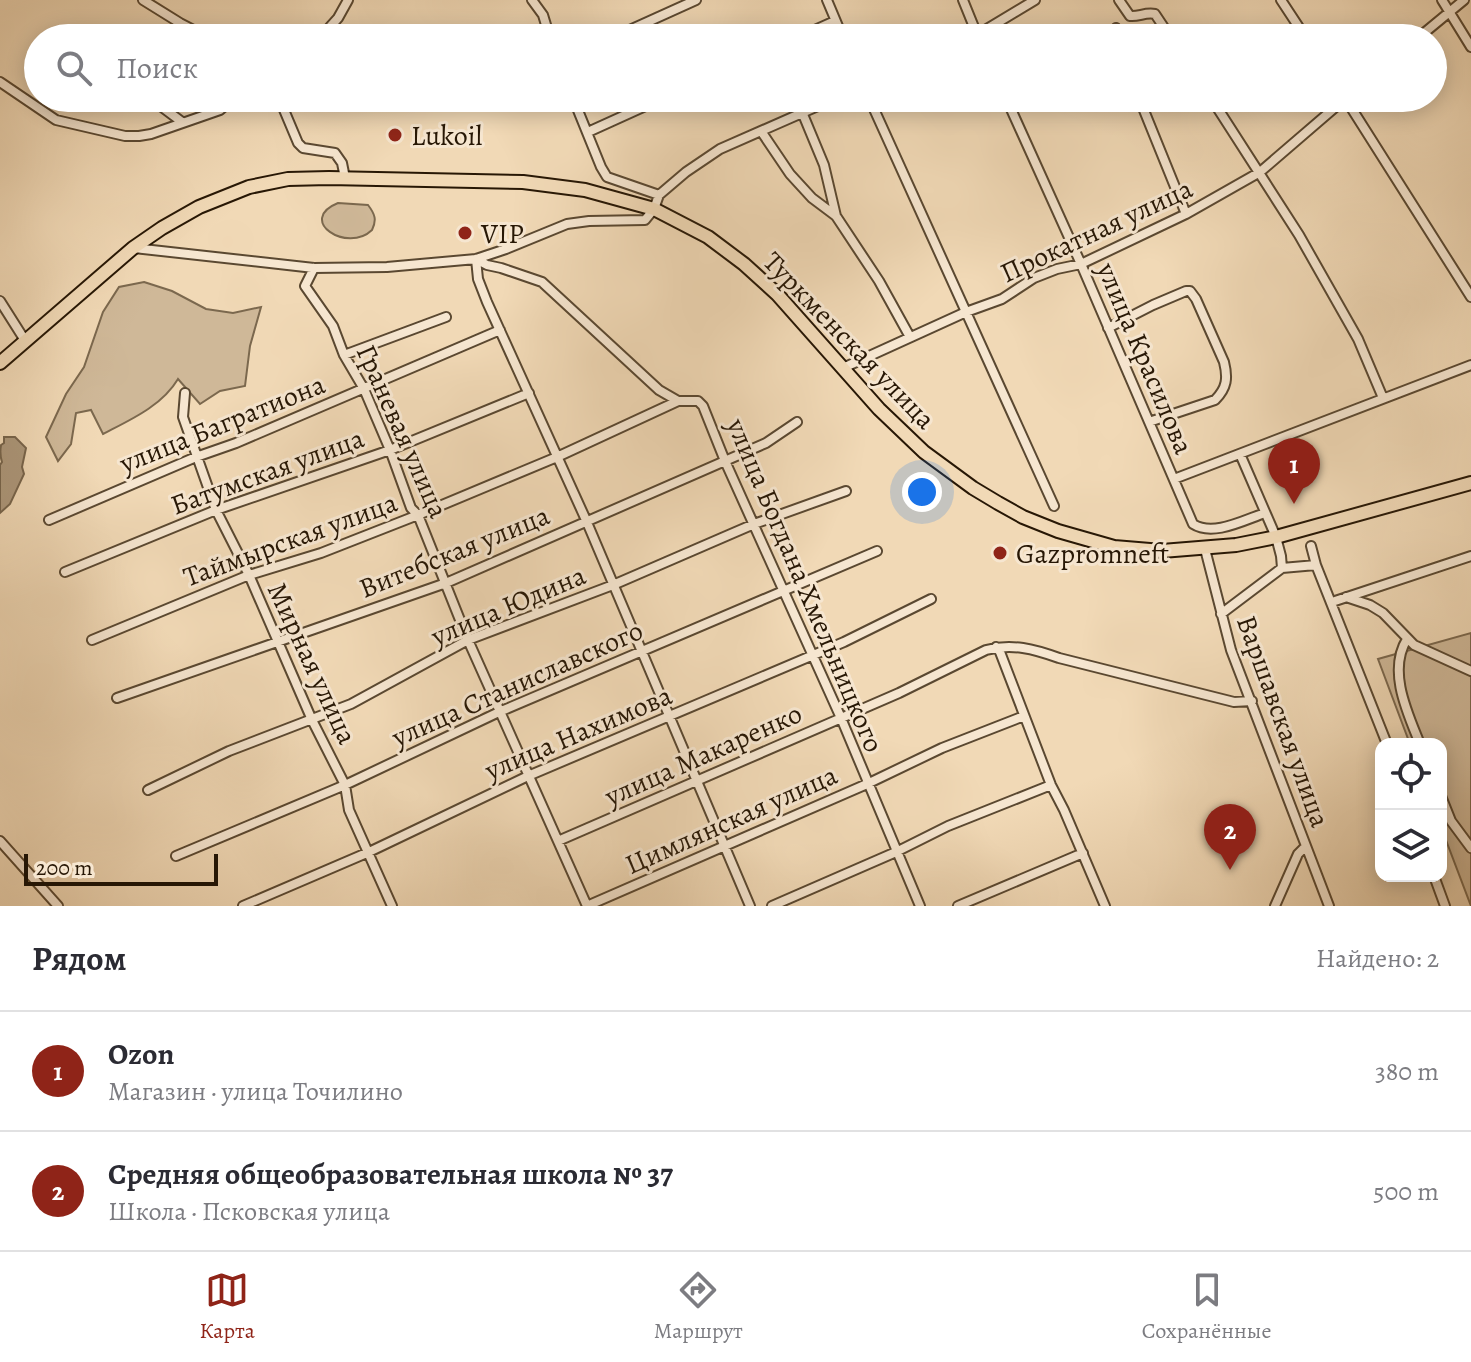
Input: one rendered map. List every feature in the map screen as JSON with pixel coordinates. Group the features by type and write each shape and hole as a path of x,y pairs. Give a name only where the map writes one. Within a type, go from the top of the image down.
{"main road":[{"name":"Туркменская улица","path":"0,363 133,248 180,216 249,187 288,179 345,178 544,184 585,190 654,209 708,237 777,294 879,409 924,452 973,488 1023,517 1058,531 1114,547 1162,551 1205,549 1276,537 1471,483"}],"street":[{"path":"143,0 182,24"},
{"path":"333,24 348,0"},
{"path":"643,24 696,0"},
{"path":"827,0 836,24"},
{"path":"963,0 971,24"},
{"path":"997,24 1035,0"},
{"path":"1119,0 1130,16 1155,14 1162,24"},
{"path":"1281,0 1297,24"},
{"path":"1442,0 1471,47"},
{"path":"1435,24 1464,0"},
{"path":"538,2 545,24"},
{"path":"828,24 835,21"},
{"path":"0,82 24,98"},
{"path":"44,112 56,120 125,136 151,134 214,112"},
{"path":"169,112 182,122"},
{"path":"285,112 298,143 303,148 335,153 342,163 345,178"},
{"path":"579,112 607,177 659,195"},
{"path":"588,132 632,112"},
{"path":"133,248 314,268 387,267 476,259 567,224 645,220 654,209 659,195 686,172 720,149 802,112 824,165 836,216"},
{"path":"875,112 1054,506"},
{"name":"улица Красилова","path":"1012,112 1193,524 1207,529 1224,527 1265,513"},
{"path":"1145,112 1186,214"},
{"path":"1220,112 1299,235 1358,339 1383,398"},
{"name":"Прокатная улица","path":"843,368 966,312 1002,299 1034,278 1081,264 1186,214 1260,172 1329,112"},
{"path":"1354,112 1471,297"},
{"path":"761,131 790,174 812,198 836,216 879,281 910,337"},
{"path":"476,259 478,279 487,302 586,520 750,906"},
{"name":"улица Богдана Хмельницкого","path":"476,259 542,282 659,390 678,401 698,401 703,406 920,906"},
{"name":"Граневая улица","path":"314,268 305,286 333,326 344,355 364,389 411,508 418,515 499,712 587,906"},
{"path":"1108,328 1153,305 1190,291 1207,324 1226,372 1224,392 1215,400 1149,422"},
{"path":"0,301 26,342"},
{"path":"344,355 446,317"},
{"name":"улица Багратиона","path":"49,520 500,330"},
{"path":"1174,479 1471,365"},
{"name":"Мирная улица","path":"185,393 183,417 216,510 345,785 349,810 392,906"},
{"name":"Батумская улица","path":"65,572 216,510 390,450 529,393"},
{"name":"Таймырская улица","path":"92,640 249,575 321,553 418,515 557,457 678,401"},
{"name":"Витебская улица","path":"117,698 446,583 766,443 797,422"},
{"path":"1240,454 1276,537 1282,568"},
{"name":"улица Юдина","path":"148,790 229,751 351,704 468,640 613,585 754,524 846,491"},
{"path":"1311,546 1385,738"},
{"name":"Варшавская улица","path":"1205,549 1231,650 1329,906"},
{"name":"улица Станиславского","path":"176,856 345,785 499,712 877,551"},
{"path":"1332,602 1471,556"},
{"path":"1221,614 1282,568 1316,565"},
{"path":"1346,597 1383,613 1407,639 1424,651 1471,671"},
{"name":"улица Нахимова","path":"243,906 369,852 528,776 844,642 931,599"},
{"path":"1407,639 1400,660 1401,696 1418,738"},
{"path":"996,647 1035,650 1234,702 1252,701"},
{"path":"996,647 1051,785 1105,906"},
{"name":"улица Макаренко","path":"558,841 899,693 996,647"},
{"name":"Цимлянская улица","path":"587,906 942,748 1024,716"},
{"path":"772,906 948,826 1051,785"},
{"path":"1447,810 1471,848"},
{"path":"0,841 58,906"},
{"path":"1275,906 1298,854 1306,846"},
{"path":"958,906 1083,853"},
{"path":"1436,882 1445,906"}],"shaded area":[{"path":"338,203 368,205 374,217 372,230 350,238 330,232 322,218 326,210"},
{"path":"144,282 172,291 206,309 233,313 261,307 250,346 245,386 220,391 200,404 178,379 154,405 103,434 91,410 76,413 71,444 58,461 46,437 66,394 84,367 103,312 119,287"},
{"path":"4,437 15,437 26,448 22,467 24,474 10,504 0,513 0,449"},
{"path":"1471,633 1471,906 1447,843 1447,738 1408,738 1378,659"}],"place":[{"name":"Lukoil","path":"395,135"},
{"name":"VIP","path":"465,233"},
{"name":"Ozon","path":"1294,504"},
{"name":"Gazpromneft","path":"1000,553"},
{"name":"Средняя общеобразовательная школа № 37","path":"1230,870"}]}
